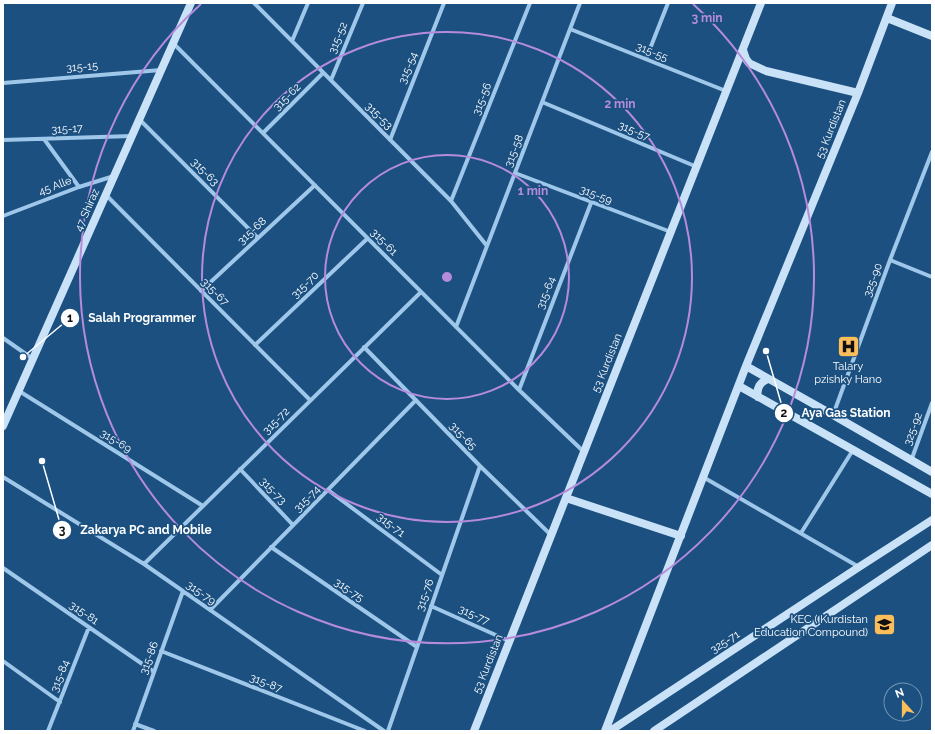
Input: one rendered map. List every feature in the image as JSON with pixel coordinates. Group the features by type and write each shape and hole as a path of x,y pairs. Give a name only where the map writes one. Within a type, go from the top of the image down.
{"main road":[{"name":"47 Shiraz","path":"3,426 191,3"},
{"name":"53 Kurdistan","path":"474,731 762,3"},
{"name":"53 Kurdistan","path":"605,731 746,366 858,93 892,3"},
{"path":"887,18 932,36"},
{"path":"743,49 749,63 766,71 858,93"},
{"path":"746,366 833,414 932,472"},
{"path":"758,397 757,389 759,385 768,378"},
{"path":"739,386 932,494"},
{"path":"566,498 681,536"},
{"name":"325-71","path":"610,731 932,520"},
{"path":"654,731 932,545"}],"street":[{"name":"315-53","path":"254,3 451,201 487,246"},
{"path":"292,41 308,3"},
{"name":"315-52","path":"331,80 363,3"},
{"name":"315-54","path":"390,140 444,3"},
{"name":"315-56","path":"451,201 530,3"},
{"name":"315-58","path":"456,327 580,3"},
{"path":"646,59 668,3"},
{"name":"315-55","path":"570,29 727,91"},
{"name":"315-61","path":"174,43 519,390 584,452"},
{"name":"315-15","path":"3,83 162,70"},
{"name":"315-62","path":"263,133 323,73"},
{"name":"315-57","path":"542,102 697,167"},
{"name":"315-63","path":"139,119 258,238"},
{"path":"3,135 4,140"},
{"name":"315-17","path":"4,140 132,136"},
{"path":"44,139 78,187"},
{"name":"325-90","path":"833,414 932,152"},
{"name":"315-59","path":"515,173 671,232"},
{"name":"45 Alle","path":"3,216 78,187 114,176"},
{"name":"315-68","path":"201,291 315,185"},
{"name":"315-67","path":"106,195 310,400"},
{"name":"315-64","path":"519,390 591,203"},
{"name":"315-70","path":"255,345 368,238"},
{"path":"890,260 932,277"},
{"name":"315-72","path":"144,564 421,292"},
{"path":"3,338 33,359"},
{"name":"315-65","path":"364,347 480,466 551,535"},
{"name":"315-69","path":"19,391 203,506"},
{"name":"315-74","path":"210,610 416,400"},
{"name":"325-92","path":"911,460 932,403"},
{"path":"801,534 853,450"},
{"name":"315-76","path":"388,731 480,466"},
{"name":"315-73","path":"240,469 293,525"},
{"name":"315-79","path":"3,477 144,564 381,730"},
{"path":"703,477 859,567"},
{"name":"315-71","path":"328,490 442,575"},
{"name":"315-75","path":"271,548 417,647"},
{"name":"315-81","path":"3,568 154,672"},
{"name":"315-86","path":"133,731 183,591"},
{"name":"315-77","path":"431,606 509,641"},
{"name":"315-84","path":"48,731 89,627"},
{"name":"315-87","path":"161,651 365,731"},
{"path":"3,661 60,702"},
{"path":"135,724 154,731"}],"place":[{"name":"Talary pzishky Hano","path":"848,346"},
{"name":"Aya Gas Station","path":"766,351"},
{"name":"Salah Programmer","path":"23,357"},
{"name":"Zakarya PC and Mobile","path":"42,461"},
{"name":"KEC ( Kurdistan Education Compound)","path":"884,625"}]}
